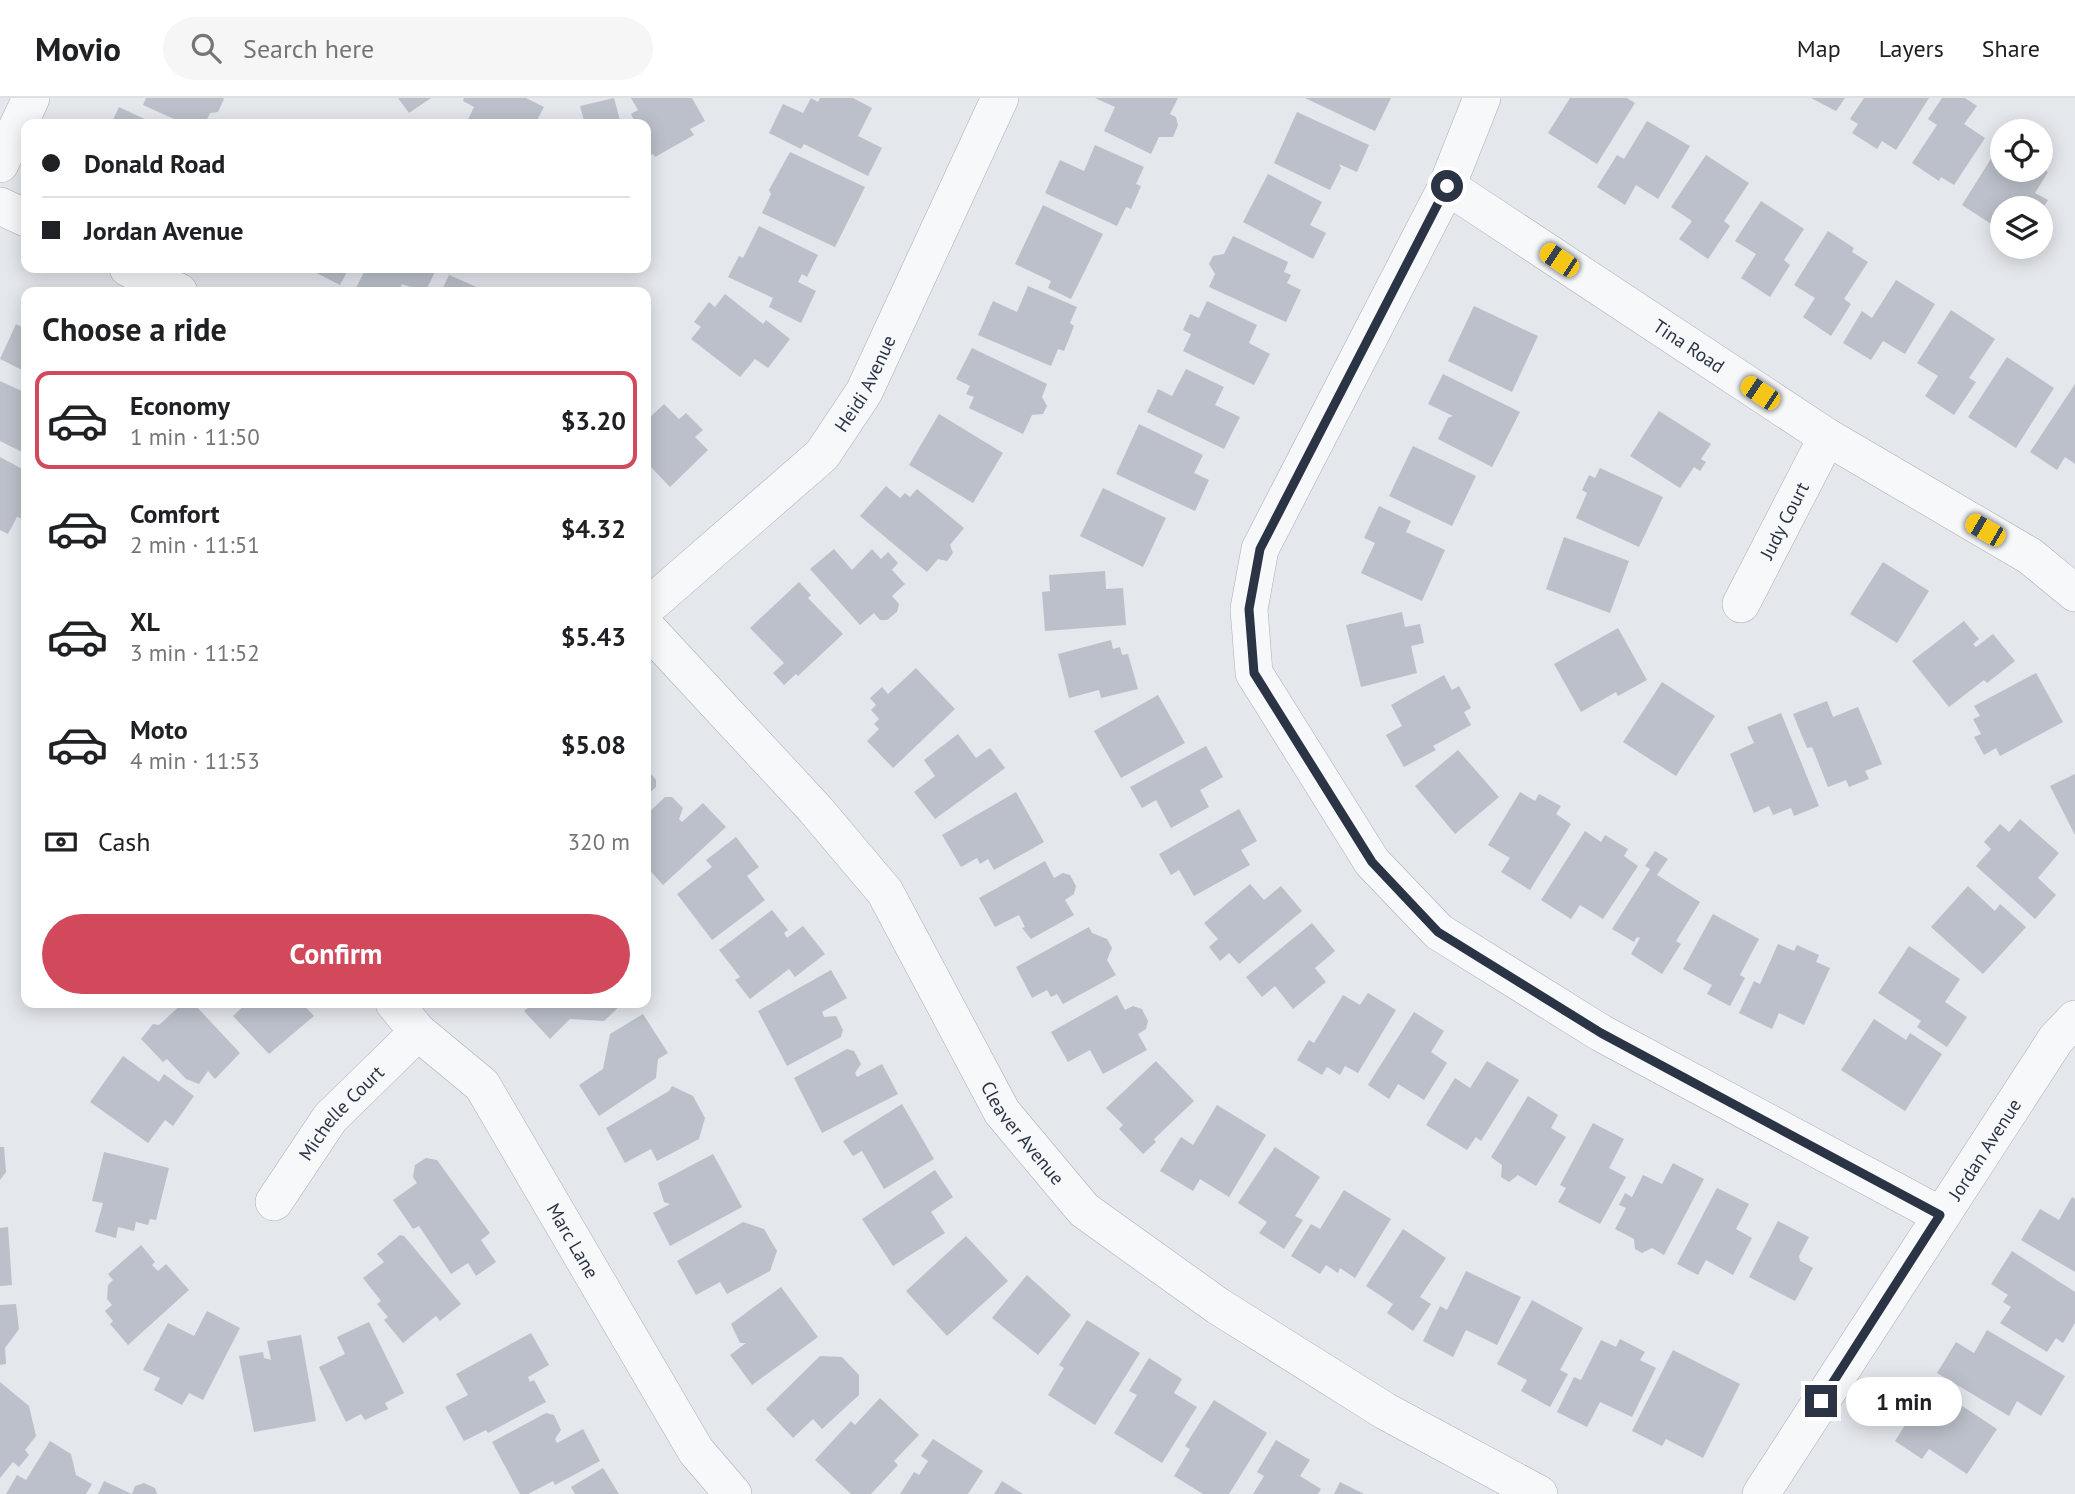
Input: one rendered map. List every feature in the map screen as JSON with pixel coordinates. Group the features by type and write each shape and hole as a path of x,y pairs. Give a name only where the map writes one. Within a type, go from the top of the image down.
{"street":[{"path":"21,119 31,98"},
{"name":"Heidi Avenue","path":"651,604 822,455 864,392 1000,98"},
{"path":"1482,98 1447,186 1260,549 1249,609 1254,673 1372,862 1438,932 1601,1033 1940,1215"},
{"path":"0,164 21,119"},
{"name":"Tina Road","path":"1447,186 1827,437 2030,556 2075,593"},
{"path":"0,206 21,216"},
{"path":"139,273 168,287"},
{"name":"Judy Court","path":"1741,604 1827,437"},
{"name":"Cleaver Avenue","path":"651,631 815,809 885,892 1002,1112 1084,1210 1217,1306 1385,1411 1539,1494"},
{"name":"Marc Lane","path":"398,1008 418,1032 482,1085 689,1440 733,1494"},
{"name":"Jordan Avenue","path":"1761,1494 2056,1039 2075,1020"},
{"name":"Michelle Court","path":"274,1202 330,1118 418,1032"}],"building":[{"path":"146,98 224,99 218,112 210,113 207,119 174,119 143,105"},
{"path":"398,98 431,98 409,113"},
{"path":"464,98 526,98 544,107 538,119 468,119 474,107 463,101"},
{"path":"614,98 620,119 584,119 580,106"},
{"path":"631,98 692,98 705,121 690,129 694,135 655,157 651,155 651,119 634,119 631,114 638,110"},
{"path":"811,98 818,102 820,98 853,98 872,108 858,136 882,148 868,176 804,144 801,149 769,133 783,104 803,113"},
{"path":"1095,98 1178,98 1170,114 1176,117 1178,125 1173,137 1159,137 1151,154 1104,131 1115,107"},
{"path":"1305,98 1391,98 1375,131"},
{"path":"1570,98 1627,98 1635,103 1597,164 1548,133"},
{"path":"1811,98 1845,98 1836,111"},
{"path":"1864,98 1929,98 1896,150 1882,141 1877,149 1852,133 1858,124 1850,119"},
{"path":"1942,98 1965,98 1977,106 1964,124 1985,138 1954,185 1941,177 1939,181 1912,163 1937,125 1928,119"},
{"path":"119,107 144,119 113,119"},
{"path":"1297,112 1369,145 1357,172 1339,164 1341,168 1330,190 1274,163"},
{"path":"1647,121 1690,146 1658,199 1636,185 1625,205 1597,187 1617,155 1624,159"},
{"path":"1095,145 1144,167 1136,184 1141,186 1131,209 1126,207 1117,226 1045,193 1060,160 1084,171"},
{"path":"790,152 865,187 835,247 762,213 771,194 769,190"},
{"path":"1706,155 1749,183 1724,221 1730,226 1708,259 1679,239 1692,221 1671,207"},
{"path":"1990,160 1990,182 2042,182 2035,193 2041,196 1990,196 1990,223 1962,205"},
{"path":"1268,174 1322,202 1310,225 1326,233 1313,259 1243,222"},
{"path":"1761,201 1804,229 1784,260 1790,265 1770,297 1741,278 1756,254 1735,241"},
{"path":"1043,205 1103,234 1071,299 1048,288 1051,281 1015,264"},
{"path":"759,226 818,255 807,277 802,274 798,282 816,291 801,323 769,307 773,298 728,277 739,256 743,258"},
{"path":"1828,231 1854,248 1852,252 1868,262 1844,299 1851,304 1831,336 1803,317 1815,298 1794,285"},
{"path":"1233,236 1288,262 1284,272 1291,275 1287,283 1301,290 1286,322 1209,287 1215,274 1209,264 1213,256 1224,254"},
{"path":"317,273 346,273 340,285"},
{"path":"364,273 434,273 428,287 402,284 400,287 356,287"},
{"path":"449,275 477,287 443,287"},
{"path":"1896,280 1935,304 1905,354 1883,341 1871,360 1843,343 1862,311 1872,318"},
{"path":"1028,286 1077,307 1070,323 1074,326 1064,351 1058,349 1051,366 978,335 993,301 1017,312"},
{"path":"725,294 763,324 766,320 790,339 768,368 755,359 740,377 691,339 701,327 694,322 709,302 715,307"},
{"path":"1207,301 1257,325 1249,343 1270,354 1254,385 1183,351 1191,334 1183,330 1190,314 1199,318"},
{"path":"1474,306 1538,336 1512,392 1448,361"},
{"path":"1951,310 1995,339 1969,378 1976,382 1954,415 1925,396 1938,376 1917,363"},
{"path":"16,324 21,326 21,370 0,359"},
{"path":"972,348 1047,384 1042,397 1047,406 1043,414 1032,415 1023,434 969,408 974,397 966,394 970,386 956,379"},
{"path":"2007,357 2054,388 2016,448 1968,417"},
{"path":"1186,369 1224,387 1215,405 1240,417 1224,449 1147,412 1158,389 1172,396"},
{"path":"1443,374 1520,412 1492,467 1438,439 1448,418 1453,416 1428,404"},
{"path":"0,381 21,391 21,452 0,441"},
{"path":"2075,384 2075,464 2065,457 2057,470 2030,452"},
{"path":"664,404 679,419 686,413 703,430 695,437 708,450 670,487 651,467 651,416"},
{"path":"1659,411 1711,444 1701,459 1706,462 1700,471 1694,467 1680,488 1630,456"},
{"path":"939,414 1003,453 973,503 909,465"},
{"path":"1139,424 1203,455 1194,473 1209,480 1195,511 1116,474"},
{"path":"1413,446 1476,476 1452,526 1389,496"},
{"path":"0,457 21,468 21,519 17,517 8,534 0,530"},
{"path":"1600,468 1663,497 1639,547 1576,518 1587,493 1582,490 1589,475 1595,478"},
{"path":"886,486 900,498 905,493 910,497 917,489 964,528 950,545 953,553 947,561 938,559 927,572 860,516"},
{"path":"1103,488 1166,518 1143,567 1080,536"},
{"path":"1379,506 1411,521 1406,532 1445,550 1422,601 1361,573 1375,543 1364,538"},
{"path":"1564,537 1629,561 1610,613 1546,589"},
{"path":"834,549 852,570 872,549 881,559 888,552 898,563 892,570 905,584 892,596 899,604 897,612 887,620 880,620 874,613 860,625 810,569"},
{"path":"1883,562 1929,591 1897,643 1850,614"},
{"path":"1105,571 1106,589 1123,588 1126,625 1045,631 1042,592 1050,591 1049,575"},
{"path":"799,582 811,595 808,598 843,634 798,676 796,674 784,685 773,673 784,663 750,628"},
{"path":"1402,612 1405,627 1420,624 1424,643 1411,646 1417,673 1361,687 1346,625"},
{"path":"1964,621 1979,639 1973,644 1976,647 1993,634 2015,661 1987,683 1984,680 1949,707 1912,661"},
{"path":"1618,628 1647,680 1618,696 1616,692 1581,712 1554,664"},
{"path":"1111,640 1113,649 1120,647 1122,655 1128,654 1138,689 1101,698 1099,690 1069,698 1058,654"},
{"path":"916,668 955,709 893,768 867,741 879,729 874,724 879,719 871,710 876,705 870,698 882,687 888,694"},
{"path":"2036,673 2063,722 2000,756 1996,748 1984,755 1974,737 1981,734 1973,719 1980,716 1974,706"},
{"path":"1444,675 1452,690 1459,686 1471,708 1464,712 1471,725 1433,746 1436,750 1404,767 1386,735 1402,726 1391,705"},
{"path":"1662,682 1715,716 1676,776 1623,742"},
{"path":"1158,695 1185,743 1121,778 1094,731"},
{"path":"1827,701 1833,717 1858,707 1882,764 1865,771 1869,779 1849,787 1846,780 1828,787 1812,747 1807,748 1793,714"},
{"path":"1781,713 1819,806 1794,816 1791,808 1773,815 1769,806 1754,813 1730,754 1754,743 1747,727"},
{"path":"958,734 976,758 990,748 1005,768 935,819 914,792 935,776 924,760"},
{"path":"1206,746 1223,777 1200,790 1209,807 1171,828 1156,800 1142,808 1130,787"},
{"path":"1458,750 1499,797 1455,834 1415,786"},
{"path":"651,774 656,780 656,787 651,792"},
{"path":"2075,774 2075,835 2050,786"},
{"path":"1016,792 1044,842 994,870 988,859 980,864 977,858 961,867 942,835"},
{"path":"1520,792 1535,801 1539,794 1561,806 1556,814 1571,824 1530,890 1501,872 1510,858 1488,845"},
{"path":"665,797 672,797 683,808 679,819 682,822 703,803 726,827 663,885 651,872 651,810"},
{"path":"1239,809 1257,841 1241,850 1250,865 1194,896 1179,870 1171,875 1159,854"},
{"path":"2020,819 2059,853 2038,878 2056,895 2035,919 1976,866 1991,849 1984,842 2000,824 2009,832"},
{"path":"1585,831 1601,842 1605,835 1628,849 1624,856 1638,866 1603,919 1580,905 1571,919 1541,900"},
{"path":"736,837 759,867 747,876 765,900 712,940 677,894 712,867 706,860"},
{"path":"1655,851 1668,859 1657,875 1700,902 1676,941 1681,944 1662,974 1631,954 1640,938 1637,937 1634,942 1612,929 1650,869 1645,866"},
{"path":"1045,861 1054,878 1063,873 1070,875 1076,886 1074,894 1065,900 1074,915 1031,939 1022,928 1025,927 1019,915 995,927 979,898"},
{"path":"1250,884 1264,900 1281,886 1302,911 1239,964 1229,953 1220,961 1209,947 1218,939 1204,923"},
{"path":"1968,886 1995,911 2000,904 2026,927 1983,974 1931,927"},
{"path":"772,910 788,930 784,933 787,938 803,926 825,954 795,977 789,969 750,999 735,980 740,977 719,950"},
{"path":"1713,914 1759,939 1740,975 1745,978 1730,1006 1707,994 1712,985 1683,969"},
{"path":"1312,923 1335,951 1315,968 1326,982 1293,1009 1275,986 1262,997 1246,977"},
{"path":"1089,927 1092,933 1107,939 1112,948 1107,960 1116,975 1063,1004 1057,994 1051,997 1047,990 1032,998 1016,967"},
{"path":"1778,944 1794,951 1797,945 1819,955 1816,962 1830,968 1804,1025 1779,1013 1772,1029 1739,1013 1754,981 1760,984"},
{"path":"1909,946 1960,979 1945,1002 1967,1017 1947,1047 1917,1027 1921,1021 1878,993"},
{"path":"831,970 847,998 822,1012 824,1017 836,1016 843,1030 841,1037 787,1066 758,1011"},
{"path":"1368,993 1396,1010 1358,1073 1345,1066 1340,1075 1327,1067 1322,1075 1297,1060 1309,1040 1314,1043 1343,995 1360,1005"},
{"path":"1117,995 1125,1010 1133,1006 1142,1009 1148,1021 1146,1029 1138,1034 1147,1050 1103,1074 1090,1050 1068,1062 1051,1032"},
{"path":"178,1008 198,1008 240,1053 215,1079 208,1071 199,1084 186,1079 167,1059 163,1062 141,1039 153,1024 159,1025"},
{"path":"242,1008 307,1008 314,1016 269,1054 233,1016"},
{"path":"528,1008 618,1008 604,1021 570,1019 550,1039 524,1011"},
{"path":"1414,1012 1444,1031 1431,1052 1447,1063 1424,1100 1398,1084 1389,1099 1368,1085"},
{"path":"643,1014 668,1053 658,1059 656,1078 599,1116 579,1085 603,1069 610,1034"},
{"path":"1874,1019 1906,1040 1910,1033 1942,1054 1905,1111 1841,1070"},
{"path":"847,1049 854,1051 861,1064 855,1073 857,1077 882,1064 898,1094 822,1133 794,1078"},
{"path":"123,1056 159,1082 164,1074 194,1096 173,1126 165,1120 148,1143 90,1102"},
{"path":"1156,1061 1194,1101 1154,1139 1156,1142 1143,1154 1119,1129 1123,1125 1106,1108"},
{"path":"1487,1061 1519,1080 1481,1141 1476,1137 1467,1150 1426,1125 1455,1078 1470,1088"},
{"path":"672,1086 693,1096 705,1118 699,1139 657,1161 651,1149 625,1163 606,1128 669,1091"},
{"path":"1528,1096 1558,1115 1551,1128 1566,1137 1536,1186 1518,1175 1509,1182 1501,1177 1502,1165 1491,1157"},
{"path":"902,1104 934,1159 884,1189 862,1151 853,1156 843,1141"},
{"path":"1217,1105 1266,1135 1229,1197 1200,1179 1193,1191 1160,1171 1181,1137 1193,1145"},
{"path":"1593,1123 1624,1139 1609,1168 1626,1177 1600,1224 1558,1202 1566,1188 1560,1185"},
{"path":"0,1147 4,1147 6,1172 0,1180"},
{"path":"1275,1147 1320,1177 1295,1216 1303,1220 1284,1249 1259,1233 1267,1222 1238,1203"},
{"path":"104,1152 169,1168 156,1220 150,1219 148,1225 136,1222 134,1231 118,1227 116,1238 95,1232 103,1203 92,1201"},
{"path":"713,1154 742,1207 670,1246 653,1213 670,1204 664,1202 658,1183"},
{"path":"426,1158 437,1160 490,1233 481,1240 496,1262 476,1276 468,1263 451,1274 419,1226 413,1229 393,1200 417,1183 413,1177 415,1165"},
{"path":"1673,1163 1704,1179 1664,1255 1652,1248 1642,1253 1635,1249 1634,1239 1615,1229 1626,1208 1619,1205 1625,1193 1632,1197 1643,1175 1662,1184"},
{"path":"935,1170 953,1197 931,1212 945,1233 893,1266 862,1219"},
{"path":"1717,1188 1749,1204 1736,1229 1752,1238 1733,1275 1706,1260 1698,1275 1677,1264"},
{"path":"1344,1190 1391,1219 1355,1278 1340,1268 1338,1273 1326,1265 1320,1274 1291,1256 1311,1224 1320,1229"},
{"path":"2072,1197 2075,1199 2075,1272 2021,1240 2040,1209 2059,1220"},
{"path":"1778,1221 1809,1237 1799,1256 1800,1261 1813,1268 1795,1301 1749,1277"},
{"path":"743,1222 764,1229 777,1251 770,1271 727,1294 720,1282 696,1295 677,1261"},
{"path":"8,1227 12,1285 0,1286 0,1228"},
{"path":"1403,1229 1446,1258 1420,1297 1431,1304 1413,1331 1387,1313 1393,1304 1366,1286"},
{"path":"400,1235 404,1236 461,1304 440,1321 436,1316 403,1343 384,1320 388,1317 377,1304 381,1301 363,1278 384,1262 377,1254"},
{"path":"966,1236 1008,1281 947,1336 906,1291"},
{"path":"141,1245 155,1262 152,1265 158,1271 166,1264 189,1290 128,1345 110,1324 113,1321 105,1311 112,1305 107,1299 108,1285 113,1280 108,1274"},
{"path":"2012,1251 2075,1292 2075,1323 2063,1343 2056,1338 2047,1352 2000,1323 2011,1307 2003,1302 2008,1295 1991,1284"},
{"path":"1466,1271 1521,1297 1497,1345 1466,1330 1453,1357 1423,1341 1440,1306 1447,1310"},
{"path":"1027,1275 1071,1315 1038,1355 992,1318"},
{"path":"781,1287 818,1337 752,1385 730,1355 746,1343 740,1343 731,1324"},
{"path":"1532,1300 1583,1328 1560,1370 1568,1374 1550,1407 1521,1391 1527,1380 1497,1364"},
{"path":"16,1304 19,1329 5,1348 6,1364 0,1365 0,1305"},
{"path":"207,1311 240,1328 203,1400 189,1393 182,1405 154,1390 160,1378 143,1370 168,1323 194,1336"},
{"path":"1087,1320 1140,1353 1095,1425 1048,1395 1064,1368 1059,1365"},
{"path":"369,1322 404,1393 385,1403 388,1409 365,1420 361,1414 346,1422 319,1367 345,1354 337,1337"},
{"path":"1987,1330 2065,1376 2041,1416 2017,1401 2009,1416 1937,1373 1956,1342 1974,1353"},
{"path":"531,1333 549,1365 528,1377 530,1382 534,1380 546,1402 488,1433 486,1430 464,1441 445,1407 468,1395 456,1374"},
{"path":"301,1335 316,1421 254,1432 239,1356 263,1352 264,1358 271,1360 267,1341"},
{"path":"1620,1339 1645,1352 1640,1360 1656,1368 1632,1417 1600,1402 1587,1427 1557,1412 1574,1377 1581,1380 1601,1340 1616,1347"},
{"path":"1673,1350 1740,1384 1703,1458 1666,1439 1662,1446 1632,1431"},
{"path":"820,1356 842,1357 859,1375 859,1395 822,1429 813,1419 793,1438 766,1409"},
{"path":"1149,1358 1182,1379 1174,1393 1197,1407 1162,1463 1114,1433 1137,1395 1129,1391"},
{"path":"0,1382 29,1406 36,1436 25,1450 29,1455 19,1467 13,1462 0,1478"},
{"path":"1941,1392 1997,1429 1967,1474 1929,1449 1922,1459 1895,1441 1912,1414 1922,1421"},
{"path":"880,1398 919,1435 894,1461 898,1465 871,1494 851,1494 815,1460 851,1421 855,1425"},
{"path":"1214,1400 1267,1433 1229,1494 1203,1494 1174,1476 1190,1449 1185,1446"},
{"path":"546,1413 554,1415 561,1430 555,1439 557,1443 583,1429 600,1461 555,1485 553,1481 528,1494 520,1494 492,1442"},
{"path":"933,1439 983,1471 968,1494 900,1494 914,1472 919,1475 928,1461 921,1456"},
{"path":"1276,1440 1310,1460 1300,1476 1321,1489 1318,1494 1253,1494 1264,1476 1257,1472"},
{"path":"50,1441 71,1454 76,1475 92,1484 86,1494 6,1494 17,1475 26,1480"},
{"path":"603,1468 619,1494 575,1494 571,1487"},
{"path":"104,1481 132,1494 98,1494"},
{"path":"1002,1481 1023,1494 994,1494"},
{"path":"1340,1482 1364,1494 1334,1494"},
{"path":"144,1483 155,1488 157,1494 132,1494 135,1486"}],"route":[{"path":"1447,186 1260,549 1249,609 1254,673 1372,862 1438,932 1601,1033 1940,1215 1821,1401"}]}
